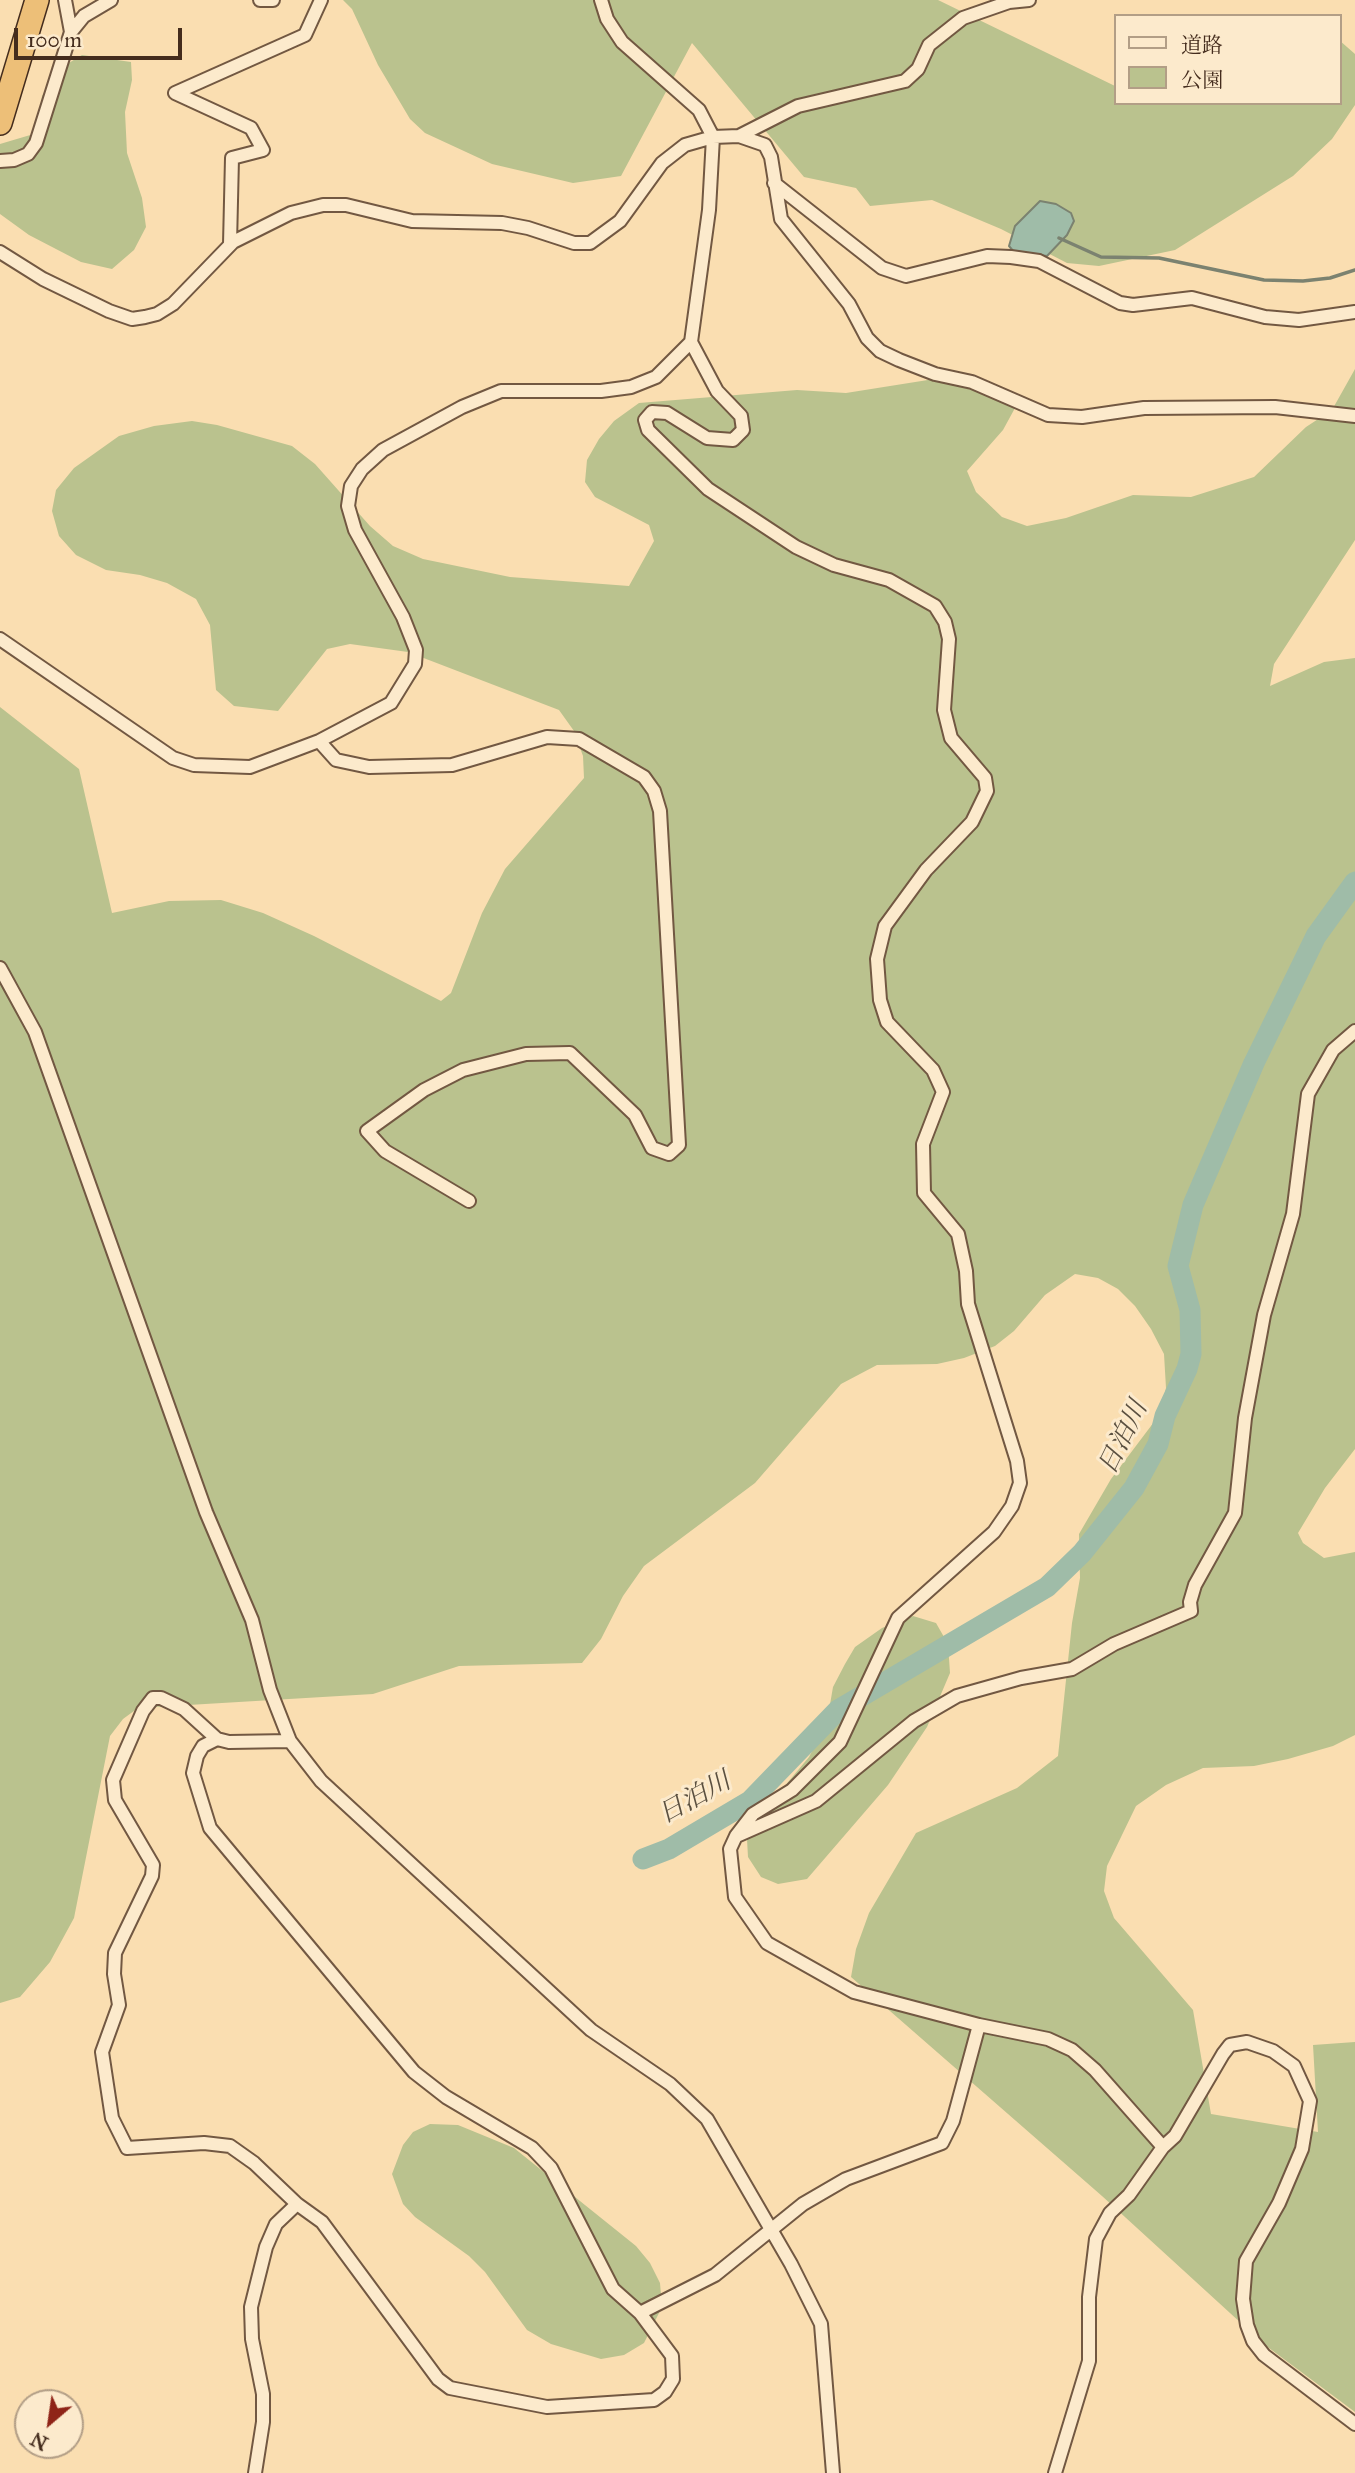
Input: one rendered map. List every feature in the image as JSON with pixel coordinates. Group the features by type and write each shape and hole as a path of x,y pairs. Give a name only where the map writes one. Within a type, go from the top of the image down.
{"highway":[{"path":"0,122 37,0"}],"street":[{"path":"65,0 71,32"},
{"path":"0,161 14,160 28,154 36,143 71,32 84,16 111,0"},
{"path":"260,0 273,0"},
{"path":"230,244 232,158 263,150 251,128 175,93 305,35 321,0"},
{"path":"601,0 607,19 622,42 699,110 713,137 709,210 691,342 717,391 741,416 743,430 733,440 707,438 667,413 652,412 645,420 648,430 708,489 796,547 834,565 889,580 935,606 946,622 949,639 944,710 951,738 985,778 987,791 972,822 926,870 886,926 877,959 880,1000 887,1022 933,1070 943,1092 923,1144 924,1193 958,1234 966,1270 968,1304 1017,1461 1020,1483 1012,1506 994,1532 898,1618 840,1742 792,1790 753,1814 736,1836 730,1849 735,1897 767,1943 854,1992 979,2025 1048,2039 1072,2050 1095,2070 1163,2147"},
{"path":"739,136 798,106 905,81 918,69 929,45 963,18 1009,2 1029,0"},
{"path":"0,252 43,279 132,318 157,314 173,304 230,244 291,213 323,205 346,205 412,221 502,223 528,228 574,243 590,243 620,221 662,163 685,145 713,137 739,136 765,145 771,157 781,219 842,295 867,338 880,351 899,360 935,374 972,382 1048,415 1082,417 1144,408 1275,407 1355,416"},
{"path":"774,183 882,268 906,276 987,256 1011,257 1039,261 1120,303 1192,298 1265,317 1298,320 1355,312"},
{"path":"0,639 173,758 194,765 250,767 319,741 391,703 415,664 413,639 355,530 348,506 351,486 362,469 383,450 462,407 501,391 601,391 631,387 656,377 691,342"},
{"path":"319,741 336,760 369,767 452,765 547,737 579,739 644,777 654,791 660,811 679,1145 669,1154 652,1148 635,1115 570,1053 526,1054 463,1070 424,1090 367,1131 385,1151 469,1201"},
{"path":"0,968 35,1032 206,1511 252,1620 270,1690 290,1741 321,1781 591,2030 670,2084 707,2119 821,2324 833,2473"},
{"path":"736,1836 816,1801 914,1721 957,1696 1021,1678 1072,1669 1114,1644 1191,1611 1190,1602 1195,1585 1235,1513 1245,1418 1264,1315 1293,1214 1308,1094 1333,1050 1355,1031"},
{"path":"217,1738 204,1746 197,1756 193,1773 211,1828 414,2072 446,2097 532,2148 551,2168 613,2289 640,2313 672,2356 673,2379 665,2392 654,2400 547,2407 450,2388 438,2379 322,2222 298,2204 254,2163 230,2146 204,2143 127,2148 112,2119 102,2052 119,2006 114,1973 115,1954 152,1876 153,1865 115,1800 113,1780 143,1711 153,1698 161,1698 184,1709 217,1738 229,1742 290,1741"},
{"path":"640,2313 715,2275 803,2204 846,2179 943,2143 953,2121 979,2025"},
{"path":"1055,2473 1089,2361 1088,2297 1096,2239 1110,2213 1129,2195 1163,2147 1175,2136 1230,2045 1247,2042 1273,2051 1294,2066 1310,2101 1309,2120 1302,2149 1279,2203 1246,2260 1243,2299 1247,2325 1253,2341 1264,2355 1355,2424"},
{"path":"256,2473 263,2422 263,2394 252,2339 251,2307 266,2246 276,2224 298,2204"}],"green space":[{"path":"343,0 938,0 1114,86 1114,105 1341,105 1341,42 1355,54 1355,105 1332,139 1293,176 1175,250 1099,266 1067,263 1001,229 932,200 870,206 856,188 804,177 692,43 621,176 573,183 492,164 425,133 410,119 378,65 352,9"},
{"path":"82,55 131,62 132,80 125,112 127,153 142,198 146,227 134,250 112,269 81,262 29,235 0,214 0,144 37,133 42,96 59,69"},
{"path":"1355,369 1355,540 1274,664 1270,686 1324,662 1355,658 1355,1449 1325,1488 1298,1533 1303,1543 1324,1558 1355,1552 1355,1735 1333,1746 1288,1759 1254,1766 1203,1768 1166,1785 1136,1806 1107,1866 1104,1891 1114,1918 1193,2010 1211,2114 1318,2132 1313,2045 1355,2042 1355,2412 1265,2345 1102,2196 851,1977 856,1949 869,1913 916,1833 1017,1788 1058,1756 1072,1623 1080,1578 1079,1534 1111,1479 1160,1414 1166,1388 1164,1354 1151,1329 1135,1306 1118,1289 1098,1278 1075,1274 1045,1295 1014,1331 995,1346 964,1358 937,1364 877,1365 841,1384 755,1483 644,1566 623,1596 601,1639 582,1663 459,1666 373,1694 138,1708 123,1719 110,1736 74,1918 50,1962 20,1997 0,2003 0,707 79,769 112,913 169,901 221,900 263,913 314,936 441,1001 451,993 482,913 505,869 584,778 583,756 574,731 559,710 408,652 350,644 327,649 278,711 234,706 216,690 210,625 196,599 167,583 140,575 106,570 76,555 59,536 52,511 56,490 74,468 119,436 154,426 192,421 217,425 292,446 315,464 370,526 393,546 423,559 510,577 629,586 654,541 649,525 595,497 585,482 587,460 599,439 614,421 639,403 797,390 846,393 953,376 1009,394 1015,408 1003,430 967,471 976,492 1002,517 1027,526 1066,518 1133,495 1191,497 1254,477 1306,427 1332,410"},
{"path":"913,1616 936,1623 948,1644 950,1673 927,1727 888,1785 807,1879 778,1884 761,1877 748,1857 747,1839 758,1818 809,1757 827,1722 833,1687 845,1664 855,1647 882,1628"},
{"path":"430,2124 458,2125 514,2148 636,2246 650,2263 660,2283 662,2307 644,2343 624,2355 601,2359 551,2344 527,2330 485,2272 469,2256 415,2217 403,2204 392,2174 403,2145 413,2132"}],"shaded area":[{"path":"1040,201 1056,204 1071,213 1074,221 1067,235 1047,256 1014,252 1009,246 1015,226"}],"waterway":[{"path":"1059,238 1101,257 1159,258 1264,280 1303,281 1330,278 1355,270"},
{"name":"日泊川","path":"643,1859 669,1849 750,1801 838,1710 1047,1587 1082,1553 1134,1488 1158,1444 1165,1416 1187,1369 1191,1354 1190,1310 1178,1266 1193,1205 1254,1063 1316,936 1355,882"}]}
